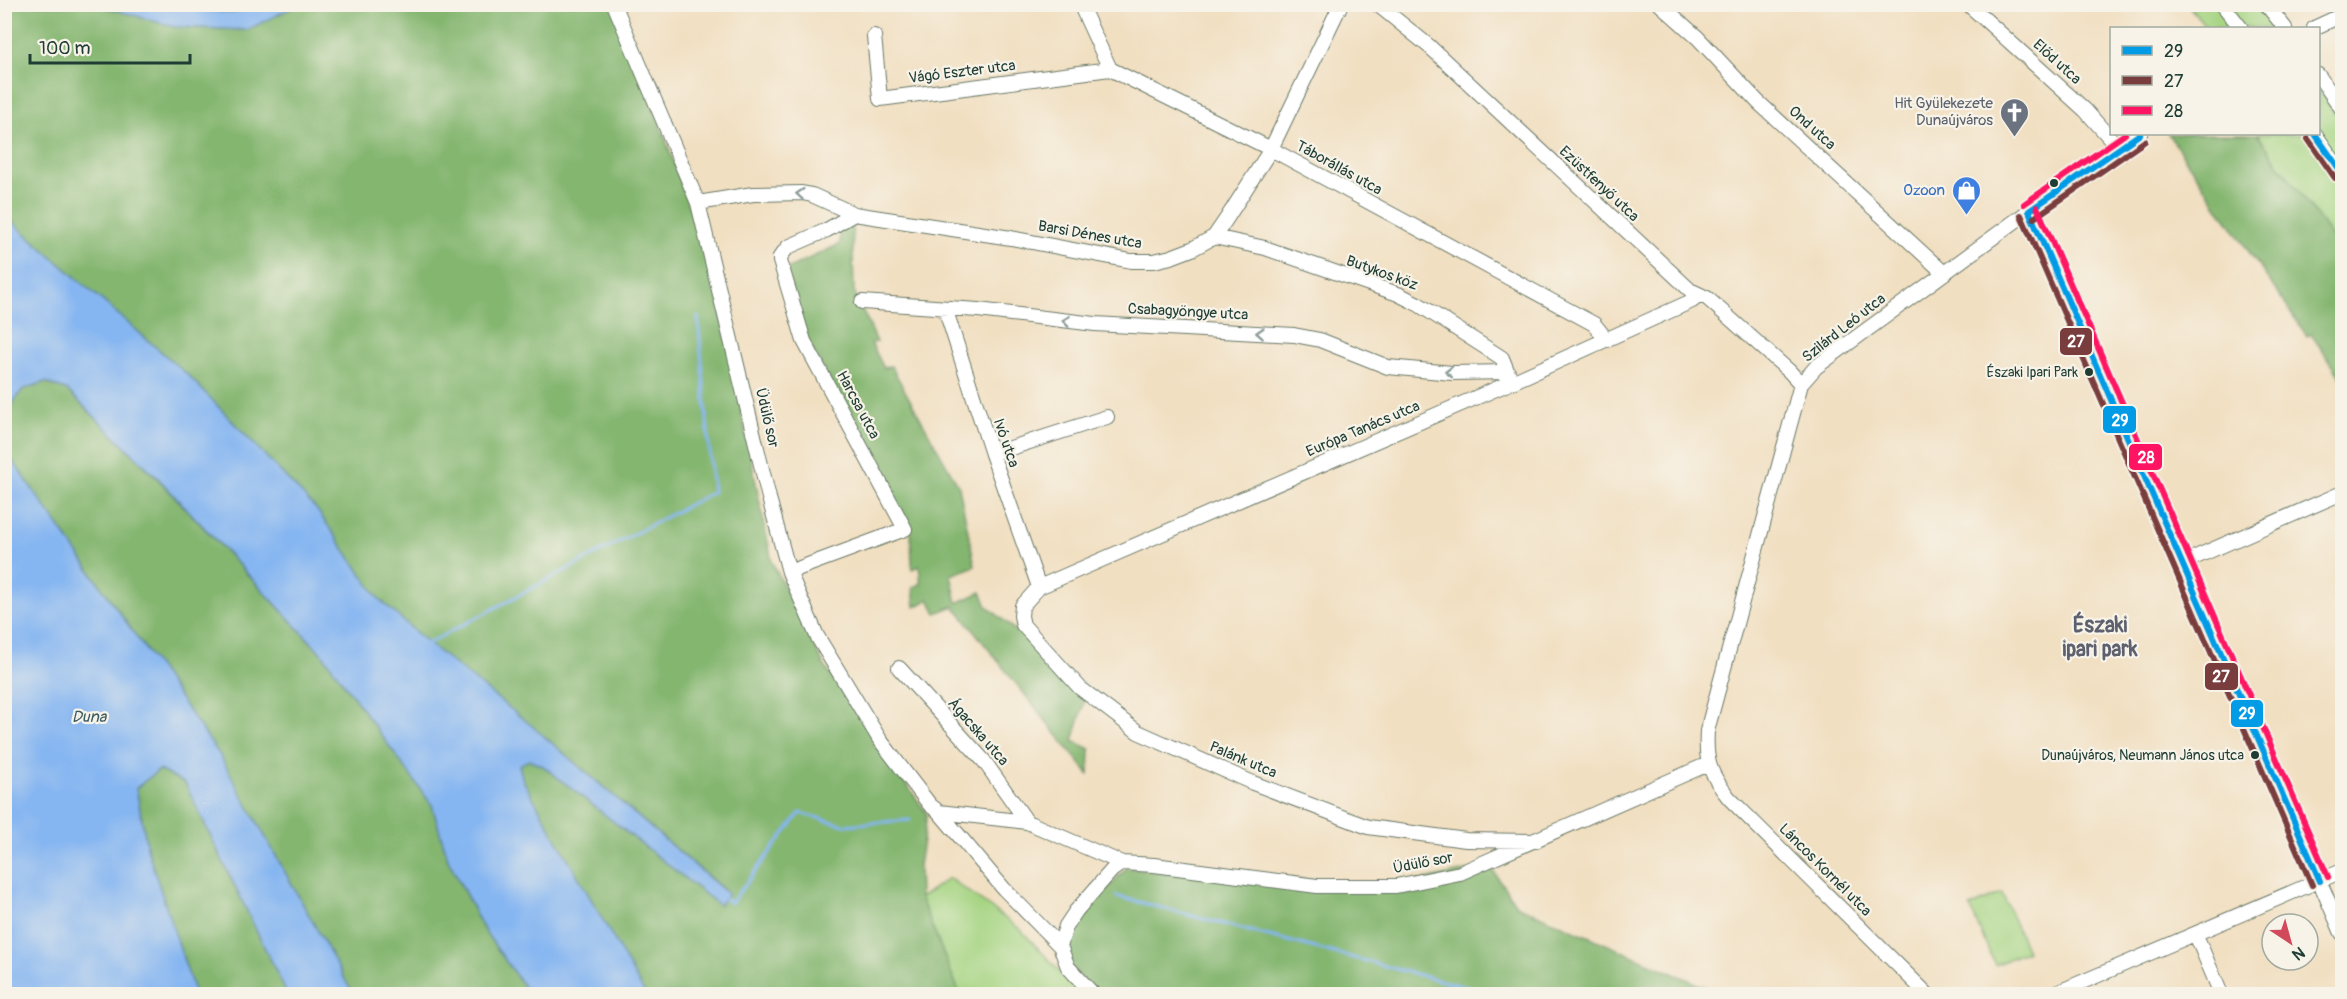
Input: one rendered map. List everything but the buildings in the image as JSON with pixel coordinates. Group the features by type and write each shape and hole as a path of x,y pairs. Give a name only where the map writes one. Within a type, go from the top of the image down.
{"street":[{"name":"Üdülő sor","path":"614,4 698,203 789,572 817,636 880,740 930,805 939,812 1004,889 1060,946 1068,967 1093,994"},
{"path":"1080,4 1110,69"},
{"name":"Barsi Dénes utca","path":"698,203 753,194 802,193 812,195 854,214 1011,238 1131,261 1154,261 1171,257 1214,237 1271,149 1341,4"},
{"name":"Ezüstfenyő utca","path":"1377,4 1430,48 1698,296 1707,298 1790,371 1801,384"},
{"name":"Ond utca","path":"1660,4 1698,38 1758,102 1944,273"},
{"name":"Előd utca","path":"1968,4 2085,110 2119,148"},
{"path":"2222,4 2240,27"},
{"path":"2266,4 2284,27"},
{"path":"2316,27 2343,15"},
{"name":"Vágó Eszter utca","path":"874,36 880,99 1110,69"},
{"name":"Táborállás utca","path":"1110,69 1271,149 1594,324 1607,340"},
{"path":"2320,76 2343,110"},
{"name":"Szilárd Leó utca","path":"1708,764 1706,752 1709,723 1801,384 1816,367 2029,211 2138,135"},
{"path":"2316,135 2343,173"},
{"path":"2029,211 2343,933"},
{"name":"Harcsa utca","path":"789,572 906,529 804,341 780,261 780,257 788,247 827,230 854,214"},
{"name":"Butykos köz","path":"1214,237 1265,248 1398,294 1502,358 1510,377"},
{"name":"Európa Tanács utca","path":"1039,587 1510,377 1607,340 1692,301 1698,296"},
{"name":"Csabagyöngye utca","path":"862,302 945,308 1095,324 1294,336 1320,340 1388,367 1510,377"},
{"name":"Ivó utca","path":"945,308 992,454 1039,587"},
{"path":"992,454 1107,417"},
{"path":"2182,563 2343,493"},
{"name":"Palánk utca","path":"1039,587 1022,606 1023,625 1080,688 1138,732 1253,783 1368,827 1466,840 1536,841"},
{"name":"Ágacska utca","path":"899,668 984,761 1027,822"},
{"name":"Üdülő sor","path":"939,812 1027,822 1122,863 1317,886 1395,886 1460,873 1708,764"},
{"name":"Láncos Kornél utca","path":"1708,764 1717,782 1729,798 1927,994"},
{"path":"1060,946 1066,926 1096,887 1122,863"},
{"path":"2054,994 2343,871"},
{"path":"2196,935 2221,994"}],"green space":[{"path":"5,5 98,5 175,27 247,30 297,5 614,5 667,143 715,282 772,562 824,665 927,814 919,866 920,897 960,994 645,994 523,780 519,765 529,760 543,766 719,905 728,893 532,726 429,644 379,599 317,510 189,376 5,216"},
{"path":"167,5 259,5 232,13"},
{"path":"2188,5 2260,5 2278,27 2206,27"},
{"path":"2320,89 2342,125 2342,251 2258,135 2320,135"},
{"path":"2169,135 2258,135 2342,251 2342,379 2311,334 2307,336"},
{"path":"852,219 854,291 877,342 871,343 884,368 891,366 959,487 975,566 951,575 957,603 981,592 987,606 1035,647 1055,676 1085,700 1073,741 1090,749 1089,775 954,606 936,613 929,599 915,607 913,587 921,584 919,566 912,569 911,532 808,341 785,270 840,244 839,226"},
{"path":"45,382 68,391 158,479 324,656 432,805 448,860 484,930 529,994 353,994 219,754 5,450 6,427 13,402 22,390"},
{"path":"158,770 185,783 287,994 195,994 148,852 136,788"},
{"path":"1490,866 1516,905 1721,994 1096,994 1060,953 1071,930 1126,868 1395,886"},
{"path":"949,878 1020,929 1081,994 960,994 920,898"},
{"path":"2002,893 2027,951 1995,965 1970,907"}],"water":[{"path":"98,5 167,5 232,13 259,5 297,5 247,30 175,27"},
{"path":"5,216 189,376 317,510 379,599 429,644 532,726 728,894 719,905 543,766 529,760 519,765 523,780 645,994 529,994 484,930 448,859 432,805 324,656 158,478 68,391 45,382 22,390 13,403 5,429"},
{"name":"Duna","path":"5,450 219,754 353,994 287,994 185,783 159,770 136,788 148,852 195,994 5,994"}],"waterway":[{"path":"427,644 713,492 698,317"},
{"path":"725,899 731,903 800,813 844,825 910,820"},
{"path":"1116,896 1492,994"}],"transit line":[{"name":"28","path":"2024,204 2124,135"},
{"name":"29","path":"2029,211 2139,135"},
{"name":"29","path":"2316,135 2342,173"},
{"name":"27","path":"2308,139 2335,178"},
{"name":"27","path":"2034,218 2145,141"},
{"name":"28","path":"2037,207 2328,877"},
{"name":"29","path":"2029,211 2320,881"},
{"name":"27","path":"2021,215 2312,885"}],"place":[{"name":"Hit Gyülekezete Dunaújváros","path":"2014,138"},
{"name":"Ozoon","path":"1966,216"},
{"name":"Északi Ipari Park","path":"2089,372"},
{"name":"Dunaújváros, Neumann János utca","path":"2255,755"}],"district":[{"name":"Északi ipari park","path":"2100,637"}]}
